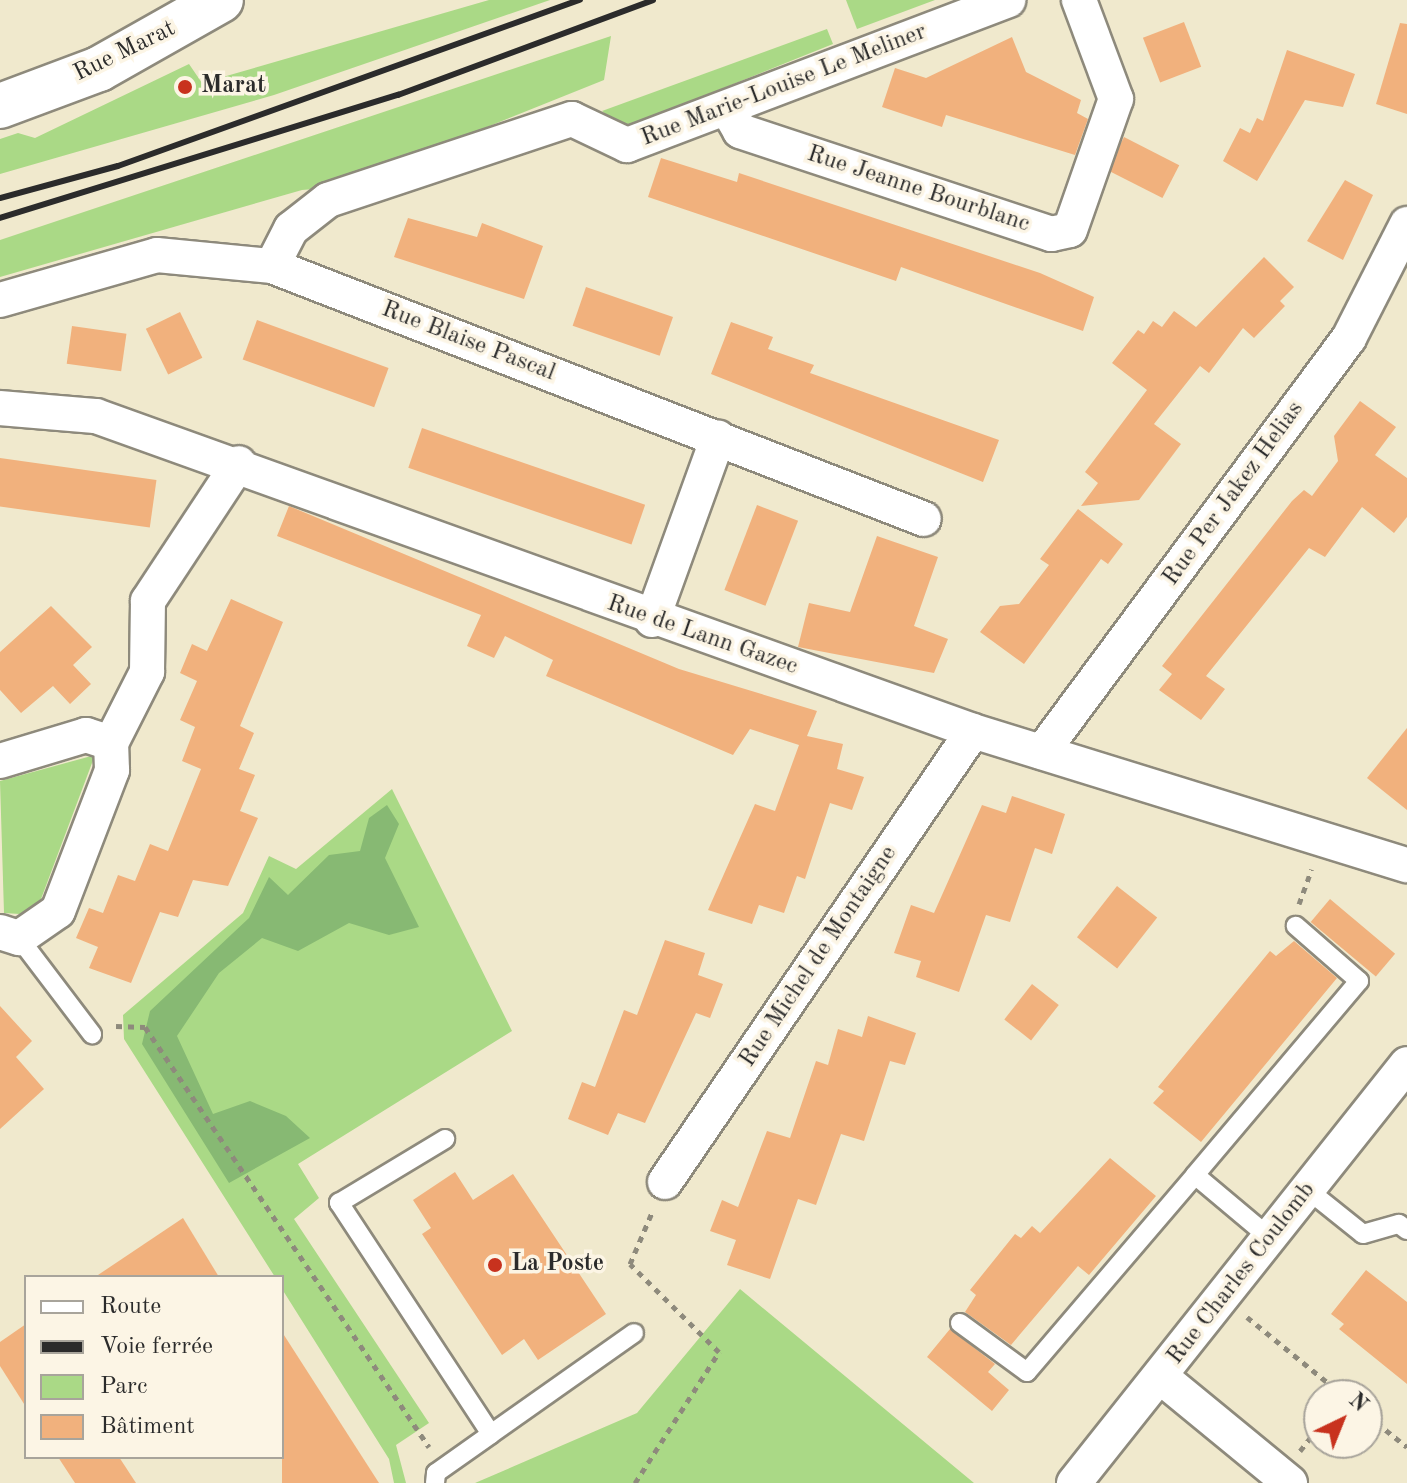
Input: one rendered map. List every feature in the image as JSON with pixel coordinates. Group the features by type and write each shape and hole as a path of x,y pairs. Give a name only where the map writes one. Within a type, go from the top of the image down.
{"main road":[{"name":"Rue Marat","path":"8,101 99,69 221,0"}],"street":[{"name":"Rue Marie-Louise Le Meliner","path":"272,266 291,229 328,200 572,119 627,145 728,110 1008,0"},
{"name":"Rue Jeanne Bourblanc","path":"728,110 740,131 1051,234 1070,230 1116,99 1079,0"},
{"name":"Rue Per Jakez Helias","path":"1042,752 1349,338 1404,238"},
{"name":"Rue Blaise Pascal","path":"0,300 157,255 272,266 924,519"},
{"name":"Rue de Lann Gazec","path":"0,408 96,416 239,463 652,620 973,731 1407,865"},
{"path":"652,620 718,438"},
{"path":"10,935 58,911 112,770 111,743 147,672 148,601 239,463"},
{"name":"Rue Michel de Montaigne","path":"665,1182 973,731"},
{"path":"0,761 86,735 111,743"},
{"name":"Rue Charles Coulomb","path":"1074,1483 1308,1190 1403,1079"},
{"path":"1161,1377 1290,1483"}],"lane":[{"path":"960,1323 1027,1372 1195,1175 1359,981 1296,926"},
{"path":"10,935 92,1034"},
{"path":"445,1139 339,1203 491,1434"},
{"path":"1195,1175 1270,1238"},
{"path":"1308,1190 1363,1234 1399,1224 1407,1230"},
{"path":"439,1476 491,1434 634,1333"}],"path":[{"path":"1301,887 1313,869"},
{"path":"130,1021 145,1027 439,1476"},
{"path":"635,1483 719,1352 630,1264 665,1182"},
{"path":"1223,1298 1323,1379"},
{"path":"1383,1428 1407,1447"}],"green space":[{"path":"489,0 550,0 274,95 0,174 0,139 18,133 35,138 189,64 202,83"},
{"path":"846,0 935,0 857,29"},
{"path":"827,29 833,44 624,128 602,111"},
{"path":"611,36 604,80 338,187 302,190 0,277 0,240"},
{"path":"95,755 35,915 4,913 0,781"},
{"path":"392,789 512,1031 298,1164 319,1198 294,1219 429,1423 396,1445 406,1483 394,1483 389,1459 284,1292 284,1275 274,1275 124,1039 123,1015 243,913 269,856 296,869"},
{"path":"387,805 399,824 385,858 419,927 389,935 349,923 298,951 262,938 219,973 177,1036 213,1114 250,1101 286,1116 310,1138 229,1183 142,1044 150,1011 249,918 269,877 288,895 329,855 360,851 369,818"},
{"path":"740,1289 974,1483 475,1483 637,1413"}],"building":[{"path":"1184,22 1201,67 1160,83 1143,38"},
{"path":"1400,23 1407,24 1407,114 1376,104"},
{"path":"1012,37 1026,72 1081,100 1077,113 1088,119 1075,155 946,115 942,127 882,107 895,68 926,78"},
{"path":"1287,50 1355,74 1343,107 1305,100 1257,181 1223,161 1240,128 1250,133 1257,118 1263,121"},
{"path":"1124,137 1179,165 1162,198 1107,170"},
{"path":"661,158 737,182 739,173 1040,273 1094,297 1083,331 901,267 896,281 648,197"},
{"path":"1345,180 1373,195 1343,260 1307,241"},
{"path":"408,218 477,237 482,223 543,246 524,299 394,257"},
{"path":"1264,257 1294,287 1280,301 1285,306 1254,338 1243,328 1209,373 1200,366 1154,424 1181,444 1139,500 1081,506 1098,483 1085,472 1147,390 1112,363 1138,330 1144,334 1153,321 1162,327 1174,311 1196,327"},
{"path":"586,287 673,317 660,356 573,326"},
{"path":"180,312 202,358 168,374 146,329"},
{"path":"257,320 389,368 374,407 243,359"},
{"path":"731,322 773,337 768,349 814,365 810,373 999,440 983,482 711,374"},
{"path":"72,326 126,334 121,371 67,364"},
{"path":"1360,401 1396,427 1375,455 1407,478 1407,517 1394,533 1362,507 1325,557 1309,548 1206,676 1225,689 1201,720 1159,690 1172,674 1162,666 1292,501 1304,490 1312,496 1338,461 1334,436"},
{"path":"422,428 645,505 631,545 408,468"},
{"path":"0,458 156,480 150,528 0,506"},
{"path":"757,505 798,521 765,606 724,590"},
{"path":"289,506 679,669 817,711 807,736 843,744 837,769 864,777 852,810 830,803 805,879 797,876 784,913 759,905 752,924 708,910 755,804 775,811 799,745 750,729 733,755 546,676 553,660 505,636 494,658 467,646 481,615 277,536"},
{"path":"1078,509 1123,544 1108,564 1101,559 1024,664 980,632 1000,606 1019,604 1049,565 1040,559"},
{"path":"877,536 938,557 914,626 948,639 934,673 798,647 809,603 850,612"},
{"path":"231,599 283,622 240,726 254,733 239,769 255,775 240,811 258,818 228,886 193,880 178,917 160,912 131,983 89,968 98,947 76,938 89,908 103,913 118,875 135,881 150,844 168,851 201,769 182,761 195,727 180,720 197,681 180,673 192,644 207,651"},
{"path":"51,606 92,647 73,665 91,684 70,704 53,686 21,713 0,690 0,652"},
{"path":"1407,728 1407,810 1367,778"},
{"path":"1012,796 1065,814 1052,854 1035,848 1010,922 986,915 959,992 916,977 921,961 894,953 911,905 934,913 982,805 1006,813"},
{"path":"1117,886 1157,917 1117,969 1077,937"},
{"path":"1330,899 1395,954 1376,977 1311,922"},
{"path":"665,940 705,953 698,975 723,984 710,1018 696,1013 645,1123 618,1113 608,1135 568,1119 582,1082 595,1087 624,1010 637,1015"},
{"path":"1294,941 1337,978 1201,1142 1153,1103 1164,1091 1158,1087 1270,951 1276,956"},
{"path":"1032,984 1059,1005 1031,1040 1004,1019"},
{"path":"0,1006 32,1041 16,1057 44,1089 0,1129"},
{"path":"868,1016 916,1033 905,1065 890,1061 864,1141 841,1134 816,1205 798,1199 770,1279 727,1265 736,1240 710,1231 722,1200 738,1207 767,1131 790,1138 816,1061 828,1065 838,1029 862,1037"},
{"path":"1110,1158 1156,1196 1089,1275 1078,1266 1011,1345 965,1312 976,1295 970,1290 1015,1234 1021,1238 1032,1226 1040,1233"},
{"path":"455,1172 473,1200 513,1174 606,1314 538,1360 524,1339 502,1355 422,1234 431,1228 413,1200"},
{"path":"183,1218 218,1275 98,1275"},
{"path":"1366,1270 1407,1302 1407,1384 1339,1329 1344,1324 1331,1314"},
{"path":"24,1325 24,1404 0,1366 0,1342"},
{"path":"950,1329 995,1364 988,1372 1009,1390 992,1411 927,1357"},
{"path":"284,1335 379,1483 282,1483 284,1459"},
{"path":"59,1459 120,1459 136,1483 75,1483"}],"railway":[{"path":"0,198 118,166 580,0"},
{"path":"0,218 398,95 653,0"}],"place":[{"name":"Marat","path":"185,87"},
{"name":"La Poste","path":"495,1265"}]}
